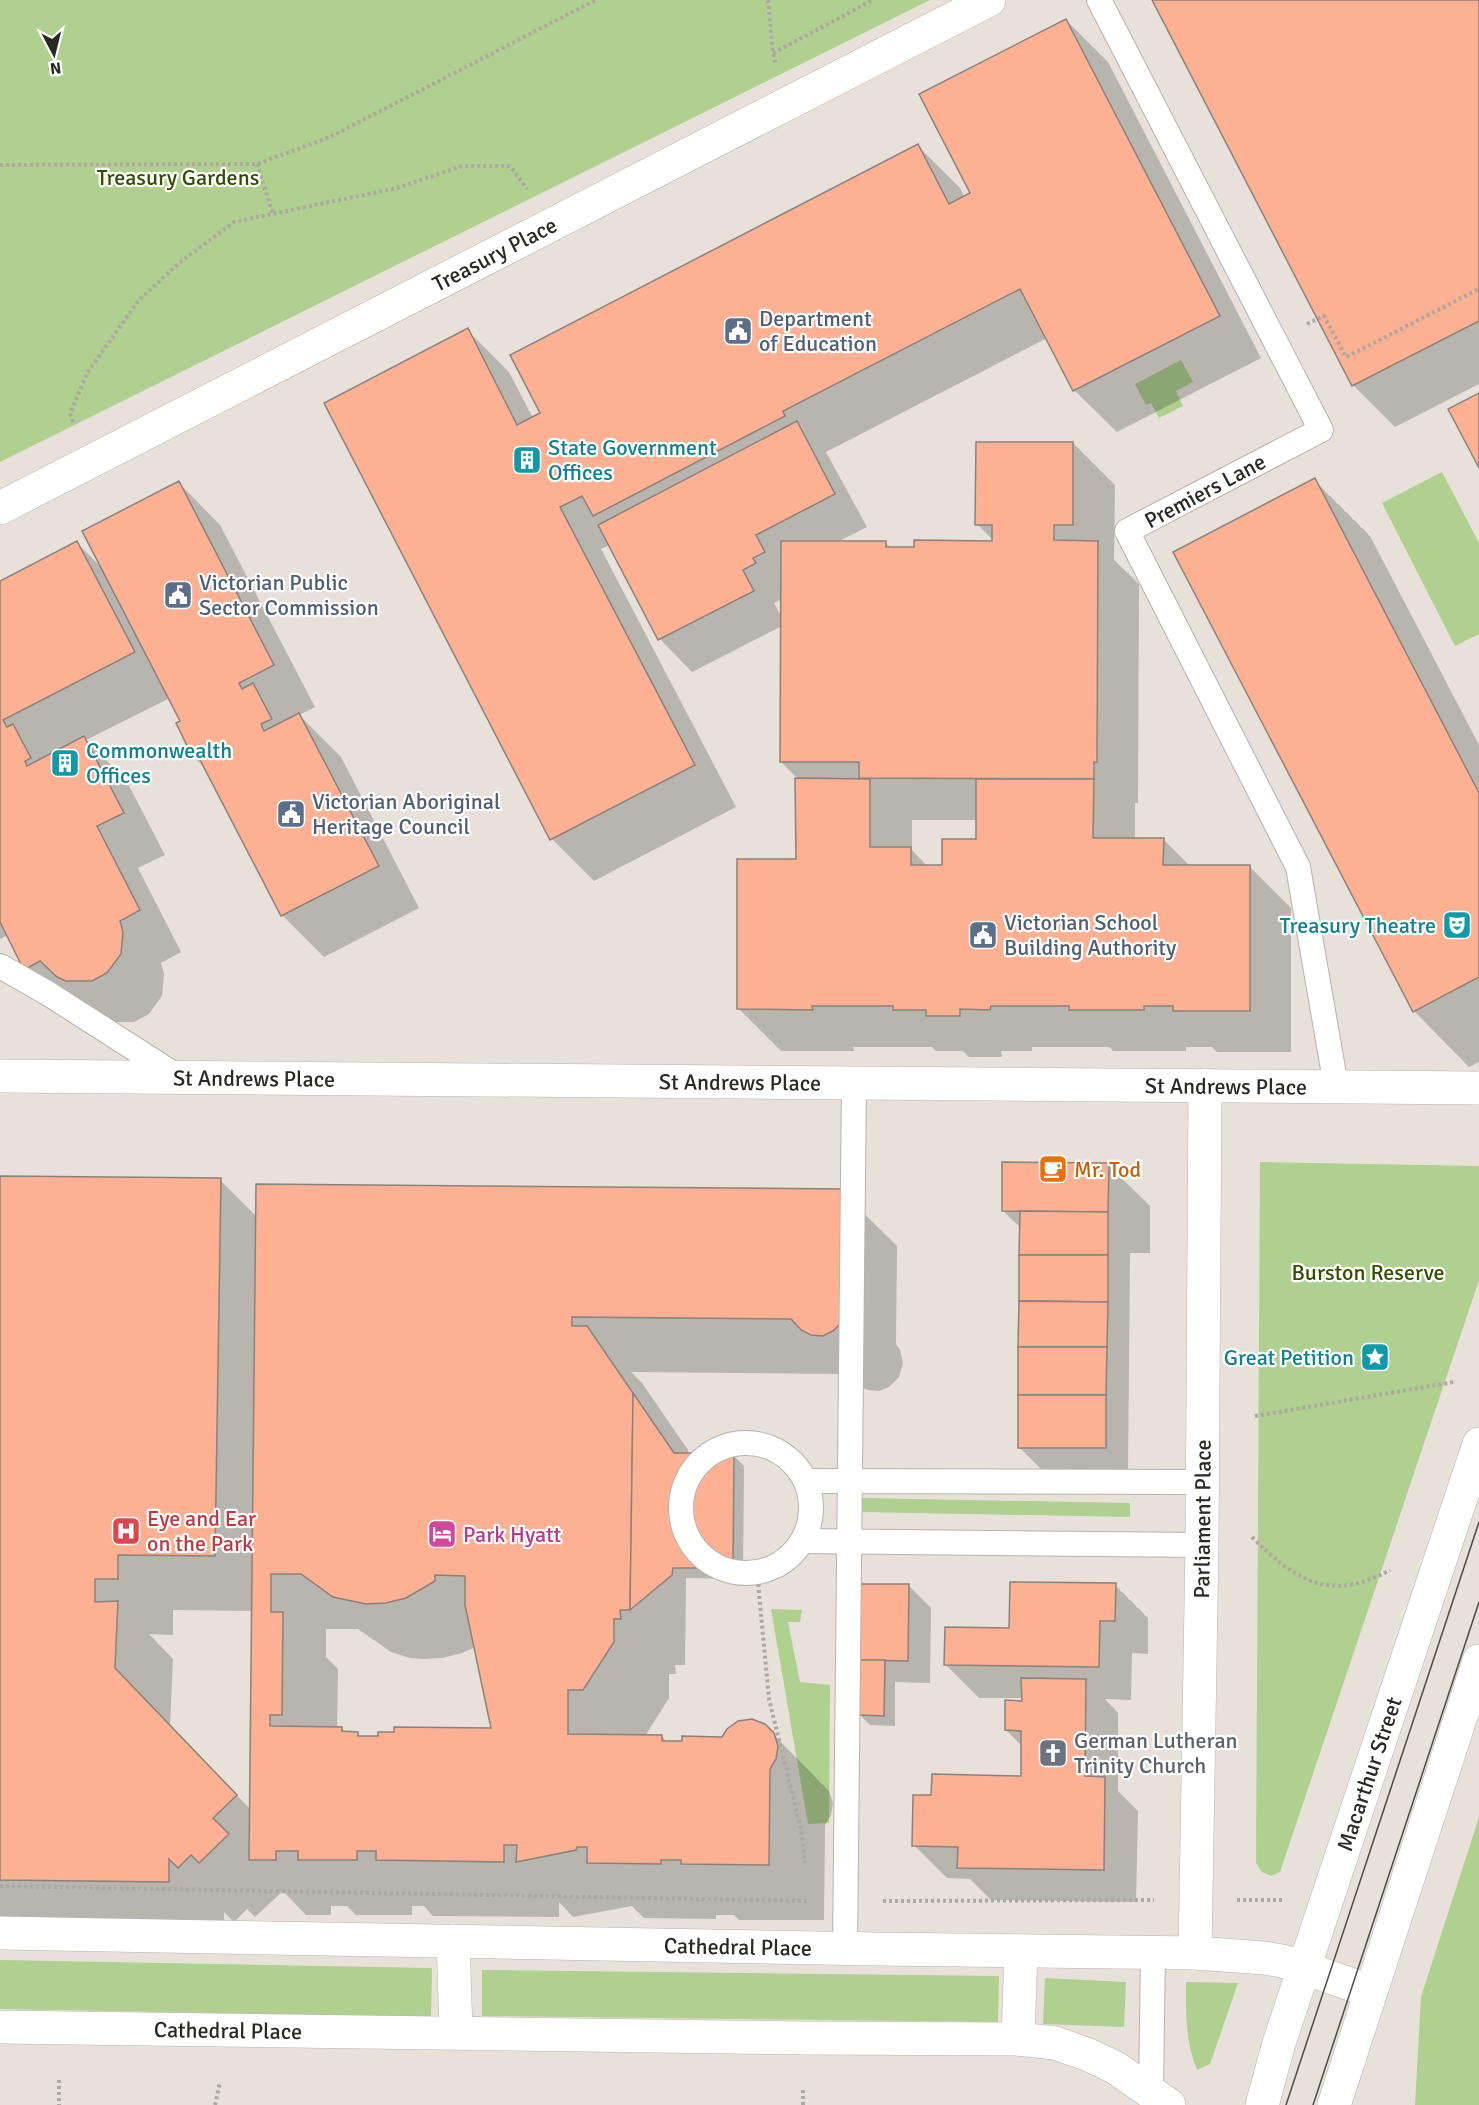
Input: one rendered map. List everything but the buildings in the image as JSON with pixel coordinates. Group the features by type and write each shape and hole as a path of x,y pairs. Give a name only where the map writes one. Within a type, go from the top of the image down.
{"street":[{"name":"Treasury Place","path":"0,508 988,0"},
{"name":"St Andrews Place","path":"0,1076 1479,1088"},
{"name":"Parliament Place","path":"1195,1953 1202,1545 1205,1085"},
{"name":"Macarthur Street","path":"1262,2105 1279,2043 1479,1444"},
{"path":"1334,2105 1479,1661"},
{"name":"Cathedral Place","path":"0,1933 1195,1953 1282,1961 1370,1991"},
{"path":"453,1941 456,2032"},
{"path":"1018,2039 1021,1951"},
{"name":"Cathedral Place","path":"0,2028 1018,2039 1055,2043 1072,2048 1116,2068 1160,2098"}],"lane":[{"name":"Premiers Lane","path":"1099,0 1321,430 1127,531 1299,867 1336,1086"},
{"path":"0,966 49,993 180,1078"},
{"path":"845,1948 854,1083"},
{"path":"734,1443 756,1443 777,1450 794,1463 806,1481 812,1501 810,1521 802,1541 789,1557 770,1569 757,1572 727,1571 707,1561 692,1546 683,1526 680,1504 686,1483 697,1464 714,1451 734,1443"},
{"path":"806,1481 1201,1482"},
{"path":"802,1541 1202,1545"},
{"path":"1153,1952 1160,2098"}],"path":[{"path":"0,165 257,164 330,137 596,0"},
{"path":"768,0 773,53 873,0"},
{"path":"257,164 273,214"},
{"path":"73,422 70,414 87,373 139,300 178,263 234,222 397,188 462,166 510,166 554,224"},
{"path":"1306,325 1324,316 1346,357 1479,289"},
{"path":"1256,1416 1454,1382"},
{"path":"1252,1537 1292,1572 1321,1585 1359,1584 1394,1569"},
{"path":"757,1572 769,1699 801,1829 807,1874"},
{"path":"0,1886 803,1901 1284,1899"},
{"path":"803,1901 804,1892"},
{"path":"59,2080 59,2105"},
{"path":"215,2105 220,2082"},
{"path":"803,2089 803,2105"}],"green space":[{"name":"Treasury Gardens","path":"0,0 930,0 0,462"},
{"path":"1181,360 1193,382 1176,391 1183,406 1159,418 1151,403 1146,405 1135,384"},
{"path":"1442,472 1479,543 1479,634 1455,646 1382,503"},
{"name":"Burston Reserve","path":"1260,1162 1479,1166 1479,1280 1280,1872 1271,1876 1262,1872 1256,1863"},
{"path":"862,1498 1130,1503 1130,1517 862,1512"},
{"path":"771,1609 802,1610 800,1622 788,1622 800,1682 830,1685 829,1823 808,1824"},
{"path":"1479,1817 1479,2105 1415,2105 1421,1997"},
{"path":"0,1960 432,1968 431,2017 0,2009"},
{"path":"482,1970 999,1976 998,2022 482,2016"},
{"path":"1045,1978 1126,1982 1124,2027 1043,2024"},
{"path":"1186,1982 1238,1983 1210,2064 1197,2070 1188,2038"}],"tram line":[{"path":"1286,2105 1479,1522"},
{"path":"1313,2105 1479,1602"}],"place":[{"name":"Department of Education","path":"738,331"},
{"name":"State Government Offices","path":"527,460"},
{"name":"Victorian Public Sector Commission","path":"178,595"},
{"name":"Commonwealth Offices","path":"65,763"},
{"name":"Victorian Aboriginal Heritage Council","path":"291,814"},
{"name":"Treasury Theatre","path":"1457,925"},
{"name":"Victorian School Building Authority","path":"983,935"},
{"name":"Mr. Tod","path":"1053,1169"},
{"name":"Great Petition","path":"1375,1357"},
{"name":"Eye and Ear on the Park","path":"126,1531"},
{"name":"Park Hyatt","path":"442,1534"},
{"name":"German Lutheran Trinity Church","path":"1053,1753"}]}
